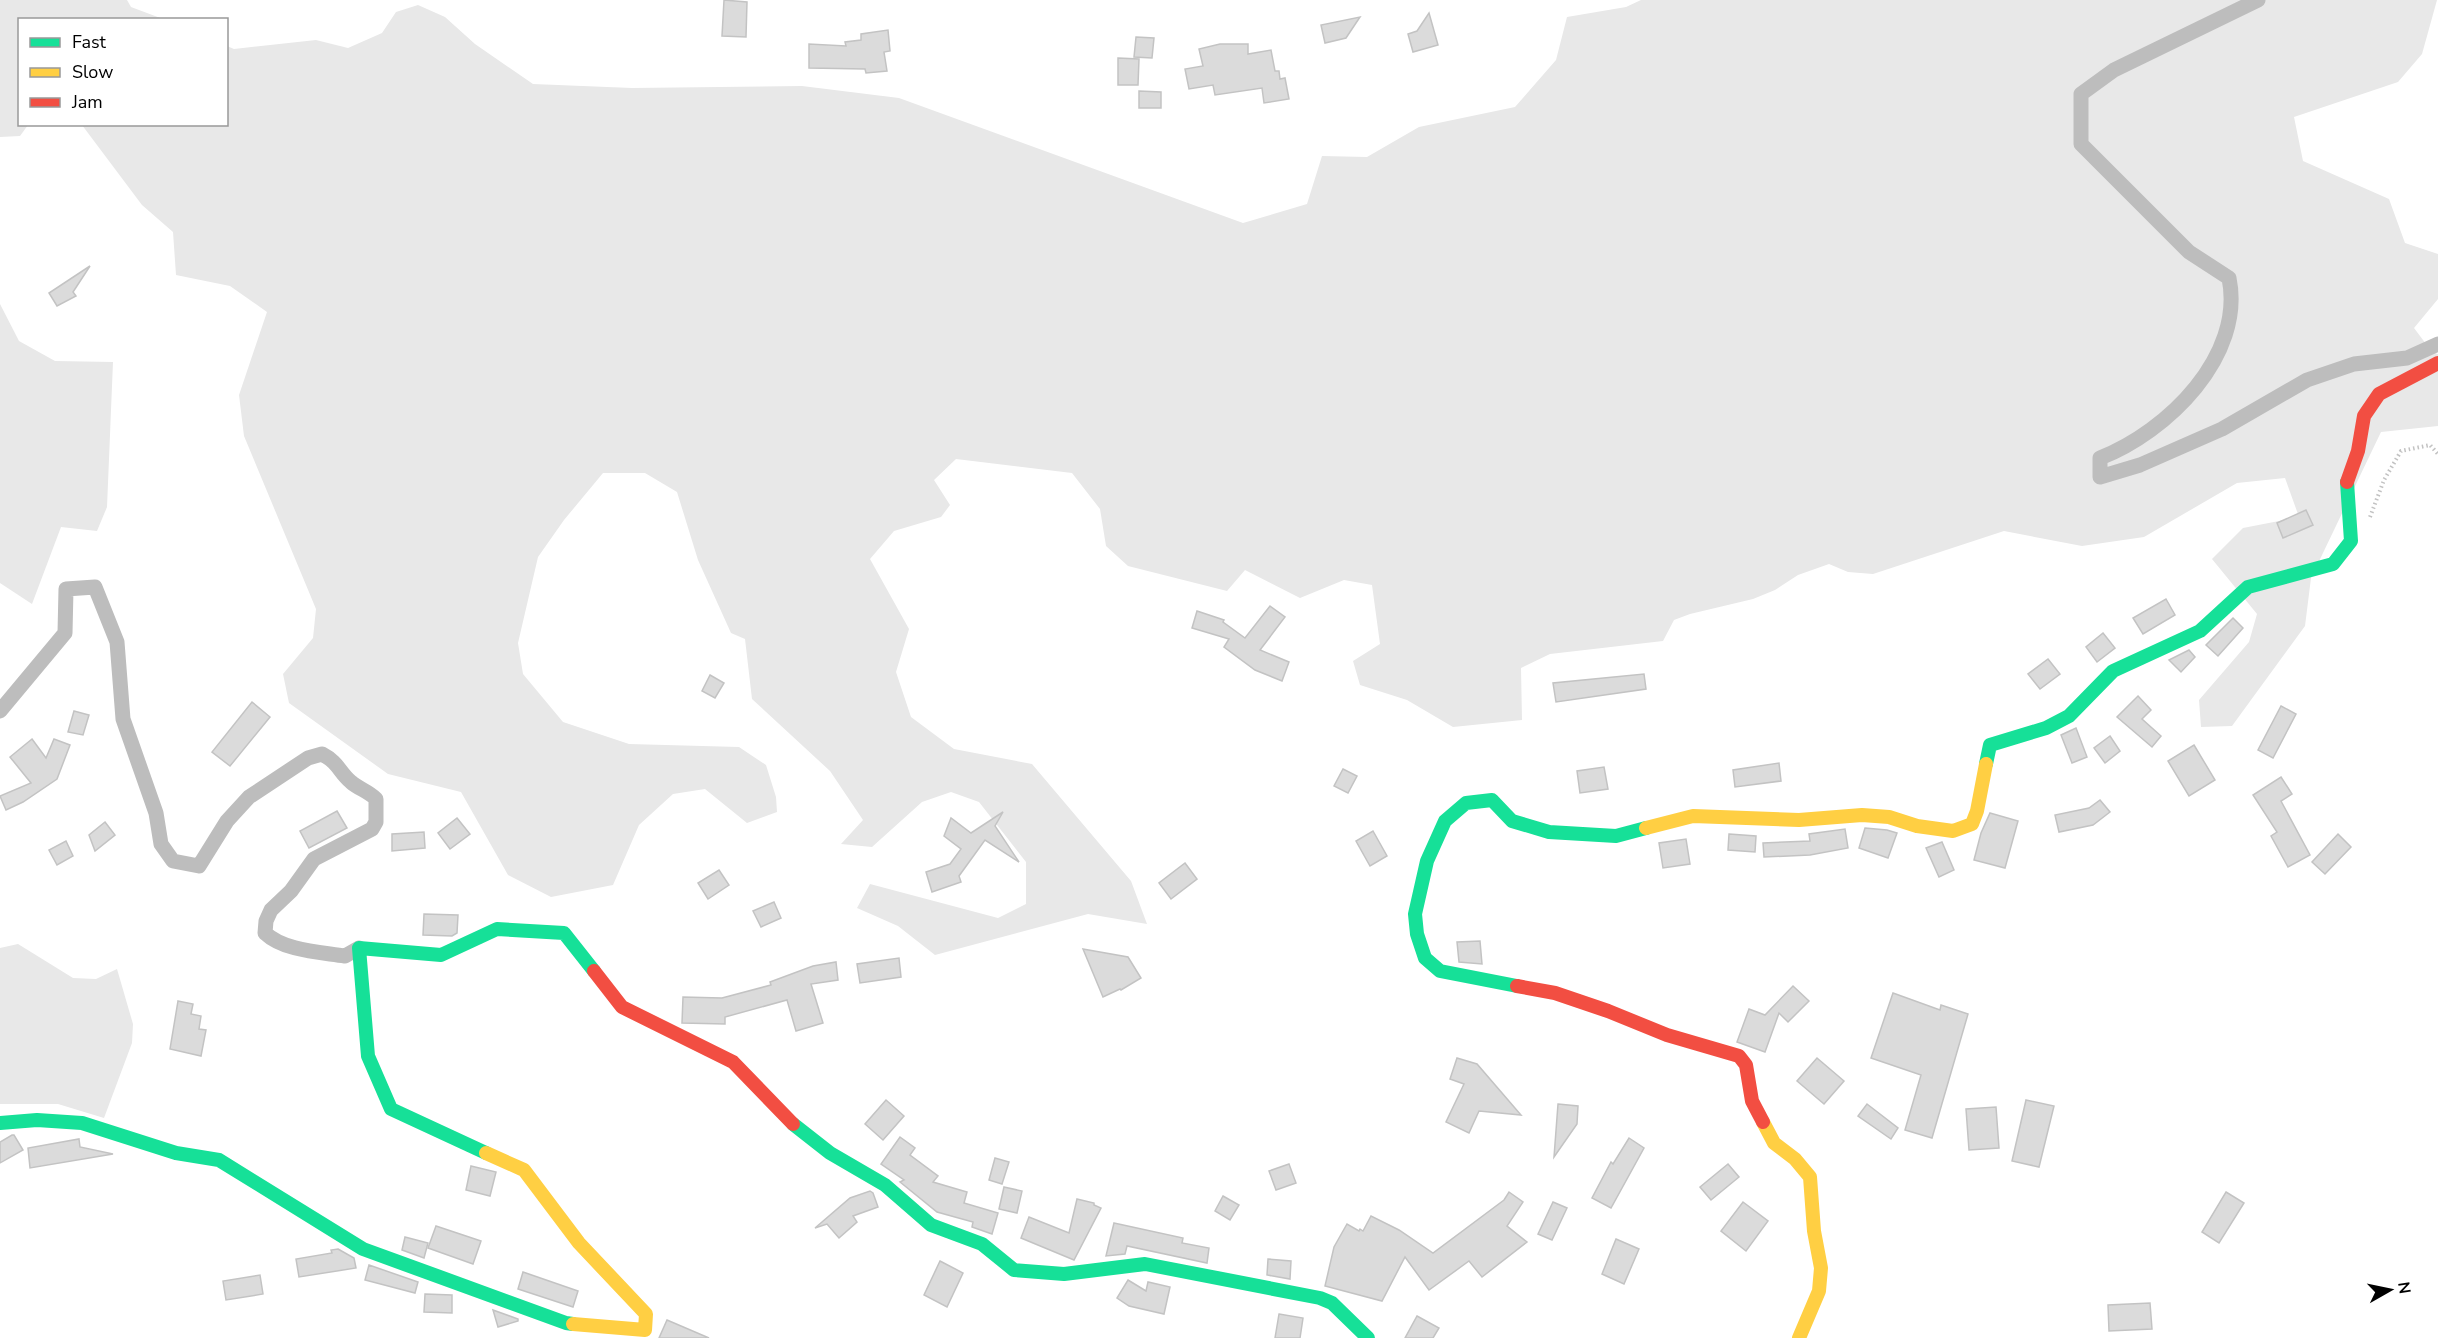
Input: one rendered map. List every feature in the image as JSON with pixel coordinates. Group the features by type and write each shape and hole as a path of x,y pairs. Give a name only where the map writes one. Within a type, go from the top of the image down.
{"street":[{"path":"2258,0 2114,70 2081,94 2081,144 2189,252 2229,278 2233,298 2230,318 2216,360 2192,394 2130,444 2100,458 2100,477 2140,465 2222,429 2307,380 2354,364 2407,358 2438,344"},
{"path":"1799,1338 1819,1291 1821,1268 1814,1231 1810,1177 1796,1159 1774,1143 1752,1101 1746,1065 1739,1056 1667,1035 1555,993 1440,971 1425,958 1417,934 1415,914 1427,861 1445,821 1466,803 1492,800 1512,821 1549,832 1616,836 1693,816 1799,820 1862,815 1889,817 1917,826 1953,831 1972,824 1977,811 1990,745 2046,728 2069,716 2113,670 2200,631 2248,587 2333,564 2351,541 2346,486 2358,451 2364,416 2379,394 2438,363"},
{"path":"0,711 65,633 66,590 95,587 117,642 123,719 156,813 161,844 173,861 199,866 227,821 249,797 308,758 322,754 334,760 351,782 368,791 376,799 376,822 372,829 314,859 291,891 271,910 266,921 265,933 274,940 313,951 345,956 359,948 441,955 497,929 564,933 622,1007 732,1062 788,1120 830,1153 885,1185 931,1225 982,1244 1014,1270 1064,1274 1145,1264 1320,1298 1332,1303 1368,1338"},
{"path":"0,1123 36,1120 82,1123 176,1153 219,1160 363,1249 566,1323 645,1330 646,1314 579,1243 524,1170 391,1109 368,1056 359,948"}],"path":[{"path":"2370,525 2370,516 2384,480 2401,451 2430,445 2438,454"}],"shaded area":[{"path":"0,0 127,0 131,7 160,18 18,18 18,126 27,126 20,136 0,137"},
{"path":"1641,0 2437,0 2422,54 2398,82 2294,117 2303,161 2389,199 2405,243 2438,254 2438,299 2414,328 2432,352 2438,354 2438,426 2381,432 2311,578 2305,626 2232,726 2201,727 2199,700 2249,642 2257,614 2212,559 2243,528 2299,517 2285,478 2237,483 2144,537 2082,546 2004,531 1873,574 1848,572 1829,564 1798,575 1775,590 1753,599 1674,620 1663,641 1550,654 1521,668 1522,720 1453,727 1407,700 1360,685 1353,661 1380,644 1372,585 1344,580 1300,598 1245,570 1227,591 1128,566 1106,546 1100,509 1072,473 956,459 934,480 950,505 941,517 894,531 870,559 909,629 896,672 911,717 954,749 1032,764 1131,881 1147,924 1088,914 935,955 898,926 857,908 870,884 998,918 1026,904 1026,862 979,802 951,792 922,802 872,847 841,844 863,820 830,771 752,699 745,639 731,633 698,560 677,492 645,473 603,473 564,520 538,557 518,643 523,674 563,722 629,744 739,747 766,765 776,797 777,812 747,823 705,789 673,794 639,825 613,885 551,897 508,875 461,792 388,774 289,703 283,674 313,638 316,609 244,436 239,395 267,312 230,286 176,275 173,232 142,205 83,126 228,126 228,46 234,49 316,40 348,48 382,33 396,12 418,5 445,17 475,44 533,84 632,88 802,86 899,98 1243,223 1307,204 1322,156 1367,157 1419,127 1515,107 1556,60 1567,17 1626,7"},
{"path":"0,304 19,341 55,361 113,362 107,507 97,531 61,527 32,604 0,583"},
{"path":"18,944 73,978 96,979 117,969 133,1024 132,1043 104,1118 58,1104 0,1104 0,948"}],"building":[{"path":"724,0 747,2 746,37 722,36"},
{"path":"1429,13 1438,45 1413,52 1408,34 1417,31"},
{"path":"1360,17 1346,38 1325,43 1321,25"},
{"path":"888,30 890,51 884,52 887,71 866,73 865,69 809,68 809,44 846,46 845,42 861,40 861,34"},
{"path":"1136,37 1154,38 1152,58 1134,57"},
{"path":"1220,44 1248,44 1248,54 1271,50 1275,71 1279,71 1280,79 1285,78 1289,99 1264,103 1262,88 1215,95 1213,85 1189,89 1185,69 1203,66 1199,49"},
{"path":"1118,58 1139,59 1138,85 1118,85"},
{"path":"1139,91 1161,92 1161,108 1139,108"},
{"path":"90,266 73,292 76,296 57,306 49,293"},
{"path":"2306,510 2313,525 2283,538 2277,523"},
{"path":"2166,599 2175,615 2143,634 2133,618"},
{"path":"1270,606 1285,617 1260,650 1289,662 1282,681 1255,670 1224,647 1229,639 1192,628 1197,611 1224,620 1223,622 1245,638"},
{"path":"2233,618 2243,628 2218,656 2206,645"},
{"path":"2103,633 2115,648 2097,662 2086,647"},
{"path":"2189,650 2195,657 2181,672 2169,660"},
{"path":"2048,659 2060,674 2040,689 2028,674"},
{"path":"1644,674 1646,689 1556,702 1553,683"},
{"path":"710,675 724,683 715,698 702,691"},
{"path":"2138,696 2151,710 2142,719 2161,736 2152,747 2117,717"},
{"path":"252,702 270,717 230,766 212,752"},
{"path":"2281,706 2296,714 2273,758 2258,750"},
{"path":"74,711 89,715 83,735 68,732"},
{"path":"2076,728 2087,757 2072,763 2061,735"},
{"path":"2110,736 2120,751 2105,763 2094,748"},
{"path":"32,739 46,758 54,739 70,745 57,779 23,802 6,810 0,796 31,783 10,757"},
{"path":"2194,745 2215,780 2189,796 2168,761"},
{"path":"1779,763 1781,781 1735,787 1733,770"},
{"path":"1604,767 1608,789 1580,793 1577,771"},
{"path":"1343,769 1357,776 1348,793 1334,786"},
{"path":"2281,777 2292,794 2281,801 2310,855 2288,867 2271,836 2277,832 2253,795"},
{"path":"2100,800 2110,812 2093,825 2059,832 2055,815 2089,808"},
{"path":"337,811 347,828 309,848 300,831"},
{"path":"1003,812 995,826 1019,862 985,840 959,876 961,882 932,892 926,872 950,864 961,849 944,836 951,818 971,833"},
{"path":"1990,813 2018,821 2005,868 1974,860 1981,833"},
{"path":"457,818 470,834 450,849 438,833"},
{"path":"105,822 115,835 95,851 89,835"},
{"path":"1865,828 1897,833 1888,858 1859,848"},
{"path":"1845,829 1848,848 1810,855 1764,857 1763,843 1810,841 1809,834"},
{"path":"1373,831 1387,856 1370,866 1356,841"},
{"path":"424,832 425,848 392,851 392,834"},
{"path":"1729,834 1756,836 1755,852 1728,850"},
{"path":"2338,834 2351,847 2325,874 2312,862"},
{"path":"1686,839 1690,864 1663,868 1659,843"},
{"path":"66,841 73,856 57,865 49,850"},
{"path":"1942,842 1954,870 1939,877 1926,848"},
{"path":"1185,863 1197,879 1171,899 1159,883"},
{"path":"719,870 729,885 708,899 698,883"},
{"path":"774,902 781,918 761,927 753,911"},
{"path":"424,914 458,915 457,933 452,936 423,935"},
{"path":"1480,941 1482,964 1459,962 1457,942"},
{"path":"1083,949 1128,957 1141,978 1103,997"},
{"path":"899,958 901,977 860,983 857,964"},
{"path":"836,962 838,980 811,984 823,1023 796,1031 787,1000 725,1017 725,1024 682,1023 683,997 722,998 771,985 770,982 813,966"},
{"path":"1793,986 1809,1001 1788,1022 1779,1013 1765,1052 1737,1042 1749,1009 1765,1015"},
{"path":"1893,993 1940,1010 1941,1005 1968,1014 1932,1138 1905,1130 1921,1075 1871,1058"},
{"path":"178,1001 193,1004 191,1014 201,1016 199,1029 206,1030 201,1056 170,1049"},
{"path":"1457,1058 1477,1064 1521,1115 1479,1111 1469,1133 1446,1122 1464,1084 1450,1079"},
{"path":"1817,1058 1844,1081 1824,1104 1797,1081"},
{"path":"886,1100 904,1116 883,1140 865,1124"},
{"path":"2026,1100 2054,1106 2039,1167 2012,1161"},
{"path":"1558,1104 1578,1106 1577,1124 1554,1157"},
{"path":"1867,1104 1898,1128 1891,1139 1858,1116"},
{"path":"1996,1107 1999,1148 1969,1150 1966,1109"},
{"path":"12,1135 23,1150 0,1163 0,1142"},
{"path":"900,1137 915,1148 910,1155 938,1176 933,1182 967,1192 964,1203 998,1213 992,1234 972,1227 973,1222 937,1212 900,1182 904,1180 881,1164"},
{"path":"1629,1138 1644,1148 1611,1208 1592,1198 1611,1162 1613,1164"},
{"path":"79,1139 80,1147 113,1154 30,1168 28,1148"},
{"path":"995,1158 1009,1162 1002,1184 989,1180"},
{"path":"1289,1164 1296,1183 1276,1190 1269,1171"},
{"path":"1728,1164 1739,1177 1711,1200 1700,1187"},
{"path":"471,1166 496,1172 490,1196 466,1190"},
{"path":"1004,1187 1022,1191 1017,1213 999,1209"},
{"path":"870,1191 878,1207 853,1216 857,1222 839,1238 827,1224 815,1228 850,1198"},
{"path":"1509,1192 1523,1202 1507,1226 1527,1242 1482,1277 1469,1261 1429,1290 1405,1257 1382,1301 1325,1286 1334,1247 1347,1224 1363,1231 1371,1216 1399,1230 1433,1253 1504,1200"},
{"path":"2226,1192 2244,1203 2219,1243 2202,1232"},
{"path":"1223,1196 1239,1205 1230,1220 1215,1211"},
{"path":"1077,1199 1094,1203 1101,1208 1074,1260 1021,1238 1029,1217 1069,1233"},
{"path":"1553,1202 1567,1208 1552,1240 1538,1234"},
{"path":"1743,1202 1768,1221 1746,1251 1721,1231"},
{"path":"1114,1223 1183,1238 1182,1243 1209,1248 1207,1263 1127,1246 1125,1254 1106,1256"},
{"path":"436,1226 481,1241 473,1264 428,1248"},
{"path":"405,1237 428,1243 424,1258 402,1250"},
{"path":"1616,1239 1639,1249 1624,1284 1602,1274"},
{"path":"338,1249 354,1258 356,1268 299,1277 296,1259 332,1253 331,1250"},
{"path":"1268,1259 1291,1261 1290,1279 1267,1275"},
{"path":"940,1261 963,1273 947,1307 924,1295"},
{"path":"369,1265 418,1282 415,1293 365,1280"},
{"path":"523,1272 578,1291 573,1307 518,1289"},
{"path":"260,1275 263,1294 226,1300 223,1281"},
{"path":"1128,1280 1146,1291 1148,1282 1170,1287 1164,1314 1129,1306 1117,1298"},
{"path":"425,1294 452,1295 452,1313 424,1312"},
{"path":"2150,1303 2152,1329 2109,1331 2108,1305"},
{"path":"493,1310 518,1319 518,1321 498,1327"},
{"path":"1279,1314 1303,1318 1300,1338 1275,1338"},
{"path":"1417,1316 1439,1328 1433,1338 1405,1338"},
{"path":"667,1320 709,1338 659,1338"}],"traffic: fast":[{"path":"1986,764 1990,745 2046,728 2069,716 2113,671 2200,631 2248,587 2333,564 2351,541 2347,482"},
{"path":"1517,986 1440,971 1425,958 1417,934 1415,914 1427,861 1445,821 1466,803 1492,800 1512,821 1549,832 1616,836 1646,828"},
{"path":"486,1153 391,1109 368,1056 359,948 441,955 497,929 564,933 594,971"},
{"path":"0,1123 37,1120 82,1123 176,1153 219,1160 363,1249 573,1324"},
{"path":"793,1124 830,1153 885,1185 931,1225 982,1244 1014,1270 1064,1274 1145,1264 1320,1298 1332,1303 1368,1338"}],"traffic: slow":[{"path":"1646,828 1693,816 1799,820 1862,815 1889,817 1917,826 1953,831 1972,824 1977,811 1986,764"},
{"path":"1763,1122 1774,1143 1795,1159 1810,1177 1814,1231 1821,1268 1819,1291 1799,1338"},
{"path":"486,1153 524,1170 579,1243 646,1314 645,1330 573,1324"}],"traffic: jam":[{"path":"2347,482 2358,451 2364,416 2379,394 2438,363"},
{"path":"594,971 622,1007 733,1062 793,1124"},
{"path":"1517,986 1555,993 1667,1035 1739,1056 1746,1065 1752,1101 1763,1122"}]}
